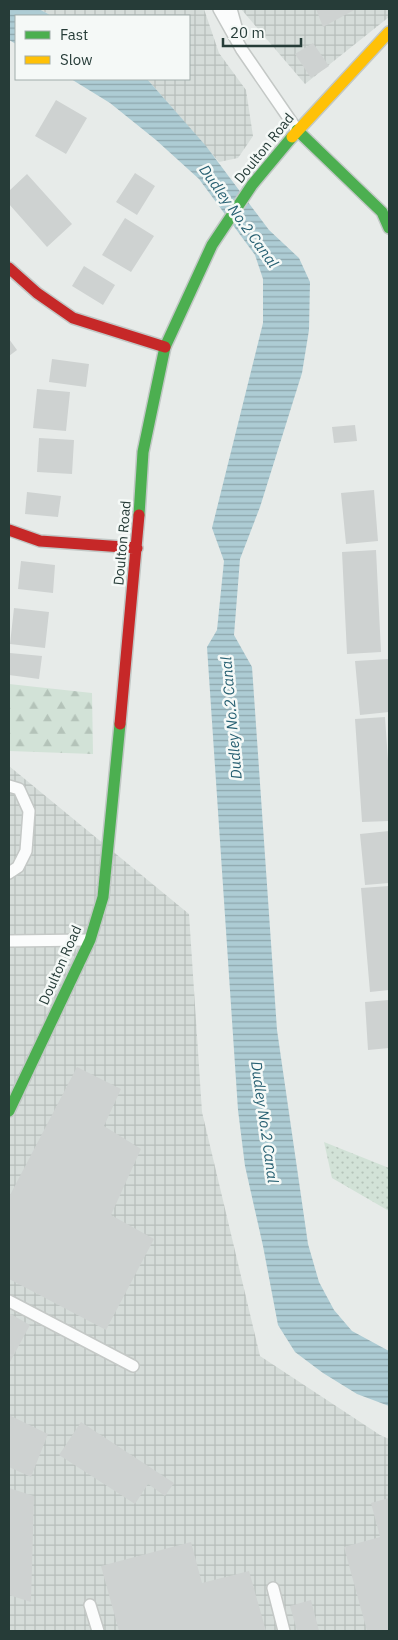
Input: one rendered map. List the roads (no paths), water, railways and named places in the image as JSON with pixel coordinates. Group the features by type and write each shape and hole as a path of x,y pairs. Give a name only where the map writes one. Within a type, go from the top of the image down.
{"street":[{"name":"Doulton Road","path":"9,1111 90,940 103,897 137,548 144,452 165,347 212,244 252,185 297,130 389,32"},
{"path":"297,130 386,211 389,228"},
{"path":"9,268 37,293 73,318 165,347"},
{"path":"9,530 40,541 137,548"}],"lane":[{"path":"220,9 242,50 297,130"},
{"path":"232,9 242,50"},
{"path":"9,786 19,789 30,811 26,851 18,867 9,874"},
{"path":"9,941 90,940"},
{"path":"9,1301 133,1366"},
{"path":"273,1588 284,1631"},
{"path":"90,1605 98,1631"}],"water":[{"path":"9,9 39,9 50,15 15,15 15,43 9,40"},
{"name":"Dudley No.2 Canal","path":"73,80 148,80 206,146 269,230 299,258 310,282 309,330 302,373 260,507 240,559 234,635 252,667 277,1030 308,1244 319,1282 334,1310 352,1331 389,1351 389,1406 357,1394 323,1373 295,1352 278,1325 245,1166 238,1110 207,647 217,630 224,561 212,528 263,323 263,279 255,255 199,179 156,140 110,103"}]}
